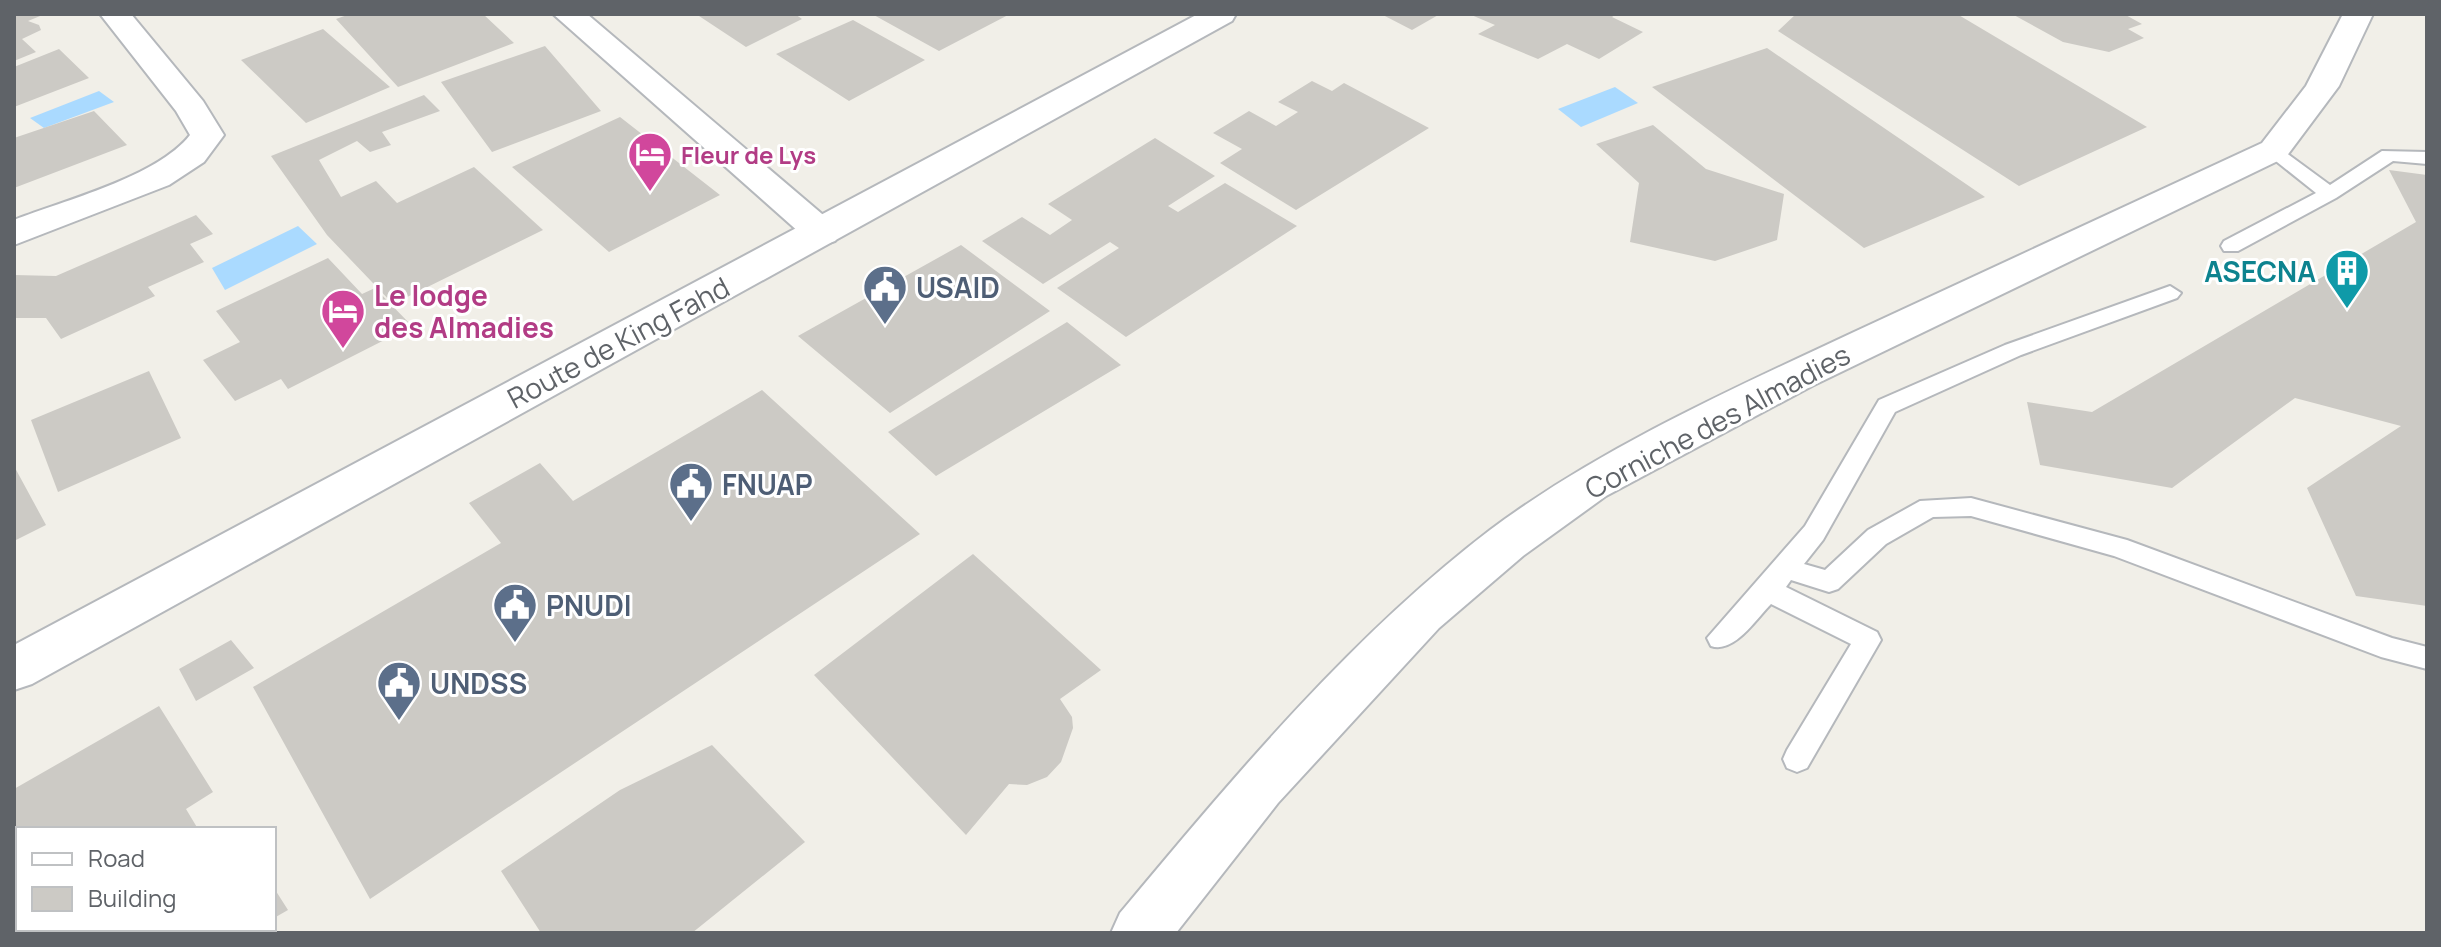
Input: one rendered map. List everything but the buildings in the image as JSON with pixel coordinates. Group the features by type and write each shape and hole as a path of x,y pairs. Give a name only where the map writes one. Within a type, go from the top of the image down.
{"street":[{"path":"14,233 156,177 192,155 207,135 191,108 115,14"},
{"path":"568,14 822,233"},
{"name":"Route de King Fahd","path":"14,669 1221,14"},
{"name":"Corniche des Almadies","path":"1140,933 1259,786 1422,614 1507,543 1590,484 1797,376 2274,150 2303,120 2328,81 2358,14"}],"lane":[{"path":"2274,150 2329,194"},
{"path":"2231,246 2329,194 2389,155 2427,158"},
{"path":"1720,638 1814,533 1887,406 2013,350 2170,293"},
{"path":"1776,579 1829,582 1877,537 1929,508 1971,507 2118,547 2390,649 2427,658"},
{"path":"1776,579 1868,640 1797,759"}],"water":[{"path":"1615,87 1638,103 1581,127 1558,109"},
{"path":"99,91 114,102 44,128 30,118"},
{"path":"298,226 317,244 225,290 212,268"}],"place":[{"name":"Fleur de Lys","path":"650,193"},
{"name":"ASECNA","path":"2347,310"},
{"name":"USAID","path":"885,326"},
{"name":"Le lodge des Almadies","path":"343,350"},
{"name":"FNUAP","path":"691,523"},
{"name":"PNUDI","path":"515,644"},
{"name":"UNDSS","path":"399,722"}]}
